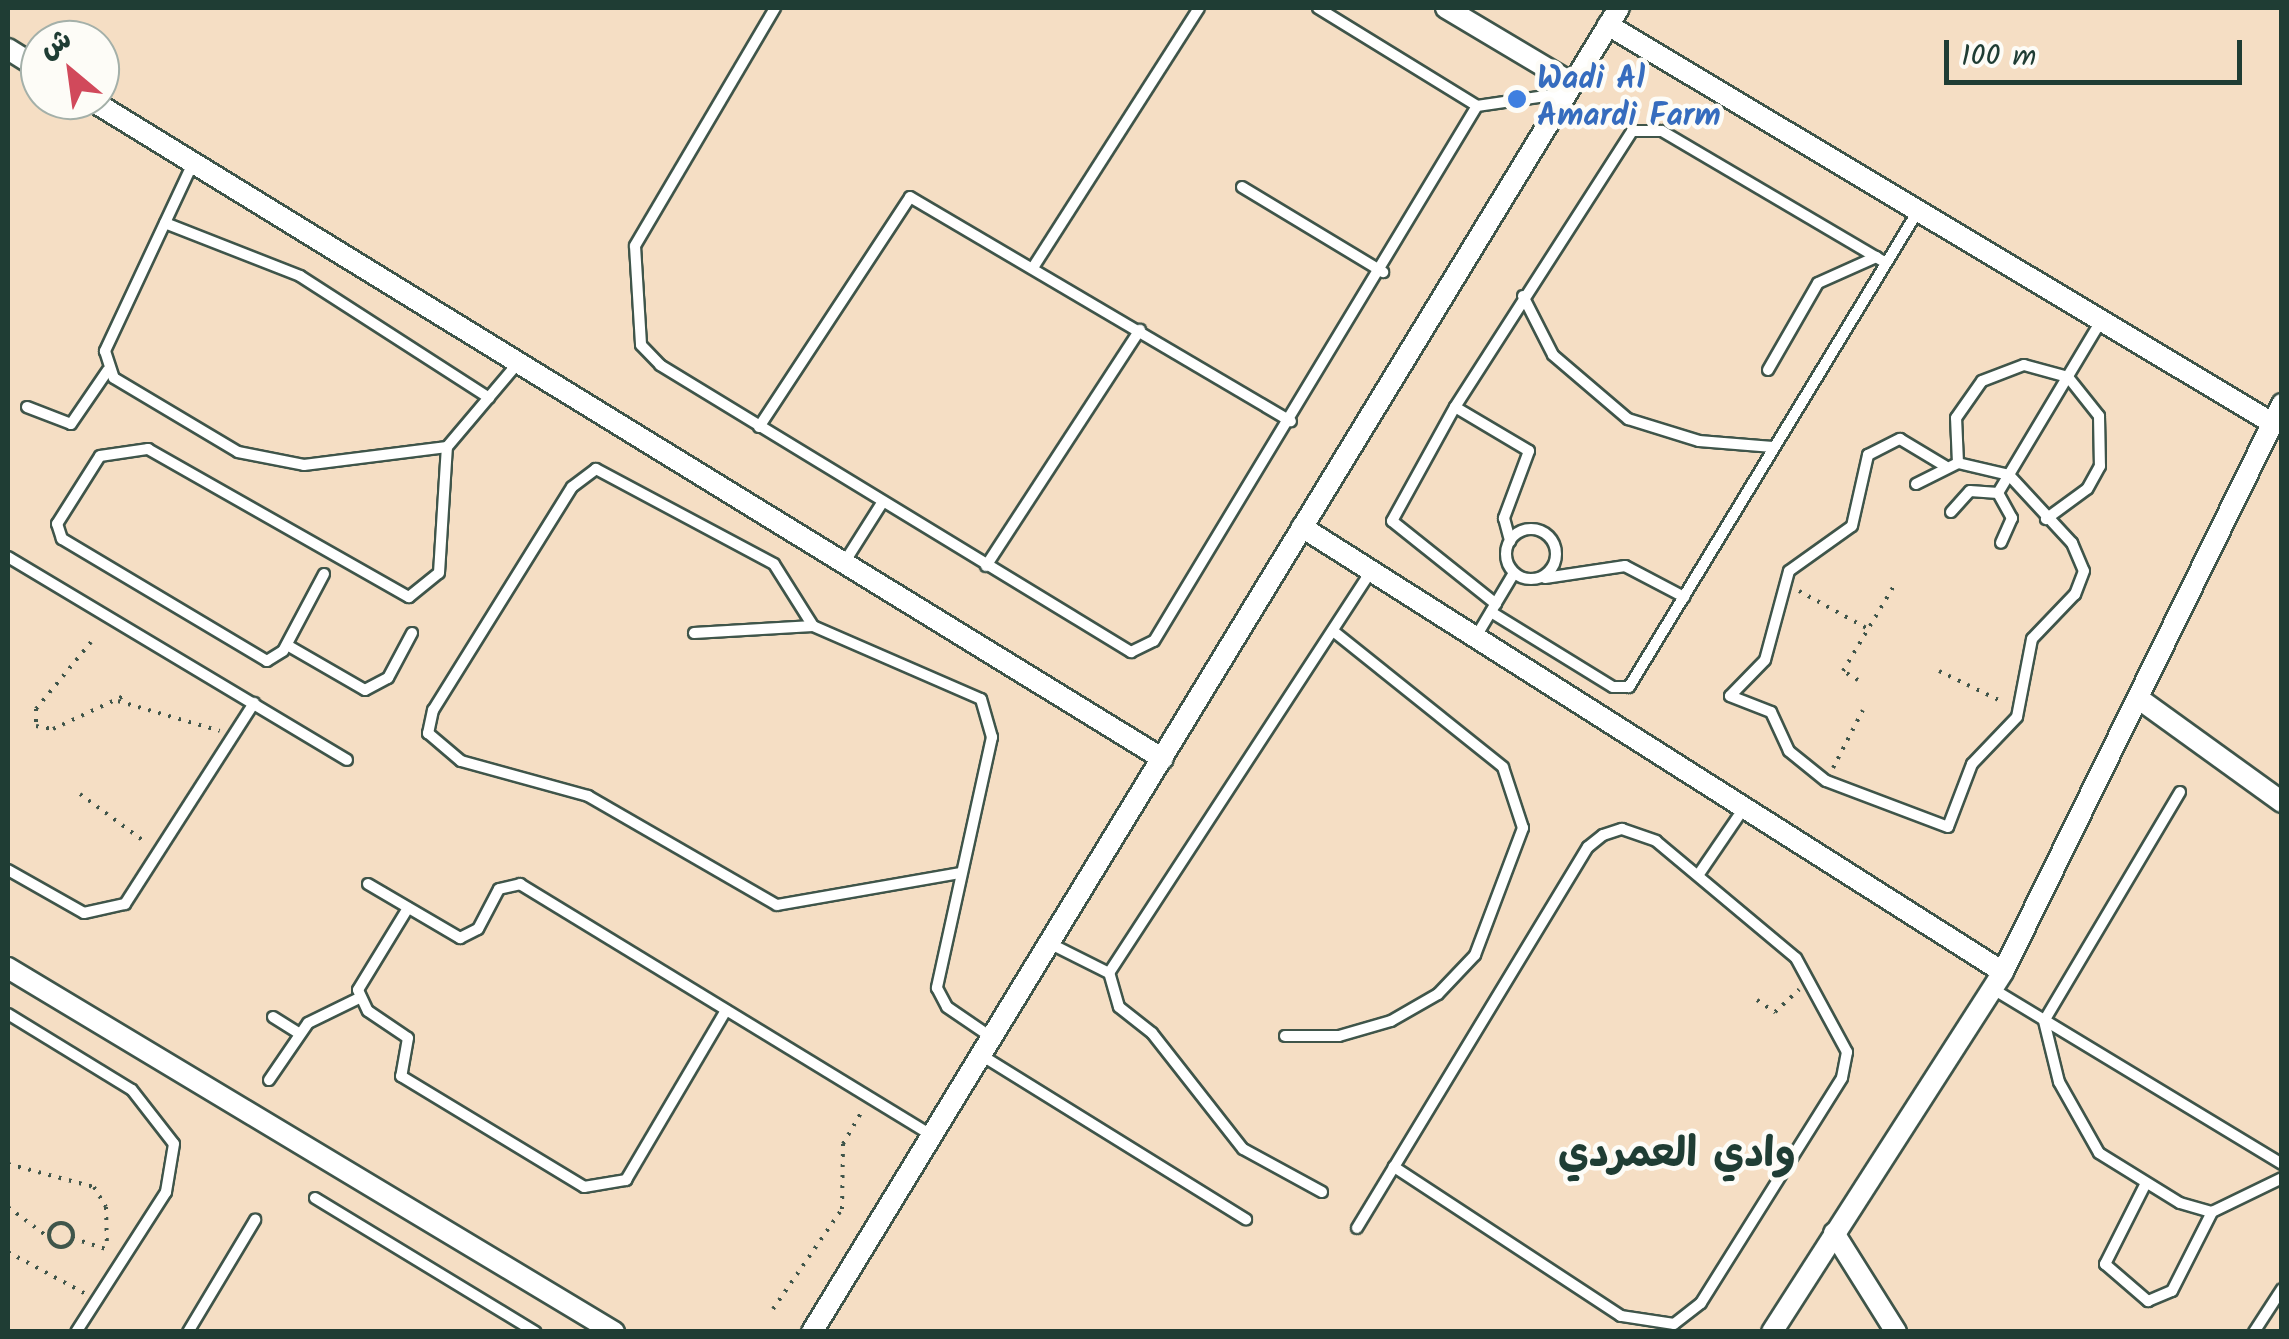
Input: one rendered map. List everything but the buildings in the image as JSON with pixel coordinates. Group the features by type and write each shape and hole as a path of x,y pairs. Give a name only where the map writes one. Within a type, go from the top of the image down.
{"street":[{"path":"1446,8 1569,88"},
{"path":"812,1332 1614,16 1918,212 2277,418 2142,702 1998,981 1772,1332"},
{"path":"120,118 1163,759"},
{"path":"1302,527 1477,634 1745,807 1998,981"},
{"path":"2142,702 2282,802"},
{"path":"8,968 614,1332"},
{"path":"1834,1233 1896,1332"}],"lane":[{"path":"774,8 631,262 649,356 1122,648 1148,648 1382,272 1477,106"},
{"path":"1034,266 1199,8"},
{"path":"1318,8 1477,106 1569,88"},
{"path":"1881,260 1647,128 1619,139 1456,407 1392,521 1493,608 1624,689 1774,448 1881,260 1918,212"},
{"path":"27,407 71,424 108,370 105,351 193,162"},
{"path":"1242,187 1382,272"},
{"path":"759,427 902,202 920,197 1291,421"},
{"path":"165,223 300,276 489,398"},
{"path":"1768,370 1818,284 1881,260"},
{"path":"1522,296 1564,367 1628,419 1699,441 1774,448"},
{"path":"1998,494 2102,320"},
{"path":"986,566 1140,330"},
{"path":"324,574 287,646 277,658 257,659 62,539 57,524 88,468 114,448 148,448 409,597 439,574 447,447 518,363"},
{"path":"1958,463 1956,418 1982,381 2024,365 2068,377 2099,416 2102,454 2088,490 2046,518"},
{"path":"108,370 259,462 340,464 447,447"},
{"path":"1456,407 1529,450 1507,506 1514,573 1477,634"},
{"path":"1916,484 1945,466 1958,463 2009,474 2076,551 2082,584 2032,639 2016,717 1972,764 1956,822 1944,827 1826,781 1789,751 1770,712 1730,696 1764,660 1789,571 1852,526 1868,455 1900,439 1945,466"},
{"path":"813,626 792,581 764,557 617,474 586,472 452,677 428,733 461,762 588,796 777,905 960,873"},
{"path":"1951,512 1970,491 1998,494"},
{"path":"1998,494 2012,518 2001,544"},
{"path":"844,563 882,503"},
{"path":"1510,541 1532,529 1554,542 1553,568 1539,578"},
{"path":"8,557 346,760"},
{"path":"1514,573 1539,578 1625,566 1684,597"},
{"path":"1109,973 1372,570"},
{"path":"694,633 813,626 874,645 989,710 992,738 960,873 955,935 937,988 947,1007 985,1046 1246,1219"},
{"path":"1285,1036 1339,1036 1391,1022 1438,994 1475,955 1523,828 1503,767 1333,632"},
{"path":"287,646 365,690 388,678 412,633"},
{"path":"8,870 99,914 126,904 254,703"},
{"path":"2180,792 2044,1021 2074,1120 2099,1153 2146,1183 2212,1212"},
{"path":"1699,874 1745,807"},
{"path":"1357,1228 1588,847 1603,834 1642,833 1699,874 1817,982 1847,1052 1842,1078 1701,1303 1674,1324 1621,1316 1394,1167"},
{"path":"368,884 467,938 499,889 520,884 932,1135"},
{"path":"359,998 360,982 408,908"},
{"path":"1050,943 1109,973 1119,1007 1152,1034 1243,1149 1322,1192"},
{"path":"1998,981 2044,1021 2282,1164"},
{"path":"359,998 408,1038 405,1082 595,1190 626,1180 726,1010"},
{"path":"269,1080 299,1033 359,998"},
{"path":"8,1014 132,1090 168,1129 173,1177 76,1332"},
{"path":"273,1016 299,1033"},
{"path":"2146,1183 2105,1264 2148,1302 2172,1290 2212,1212 2282,1178"},
{"path":"315,1198 535,1332"},
{"path":"188,1332 255,1220"},
{"path":"2254,1332 2282,1289"}],"path":[{"path":"1858,680 1843,672 1895,584"},
{"path":"1810,592 1868,628"},
{"path":"91,642 34,720 47,731 128,694"},
{"path":"1939,670 1998,702"},
{"path":"117,700 234,735"},
{"path":"1826,781 1863,710"},
{"path":"80,794 161,853"},
{"path":"1757,1000 1775,1012 1817,982"},
{"path":"774,1309 842,1209 842,1144 871,1097"},
{"path":"8,1164 94,1187 106,1207 107,1249"},
{"path":"8,1206 60,1247 72,1238"},
{"path":"48,1237 61,1223 72,1238 125,1255"},
{"path":"9,1256 51,1283 97,1296"}],"place":[{"name":"Wadi Al Amardi Farm","path":"1517,99"}],"district":[{"name":"وادي العمردي","path":"1677,1155"}]}
